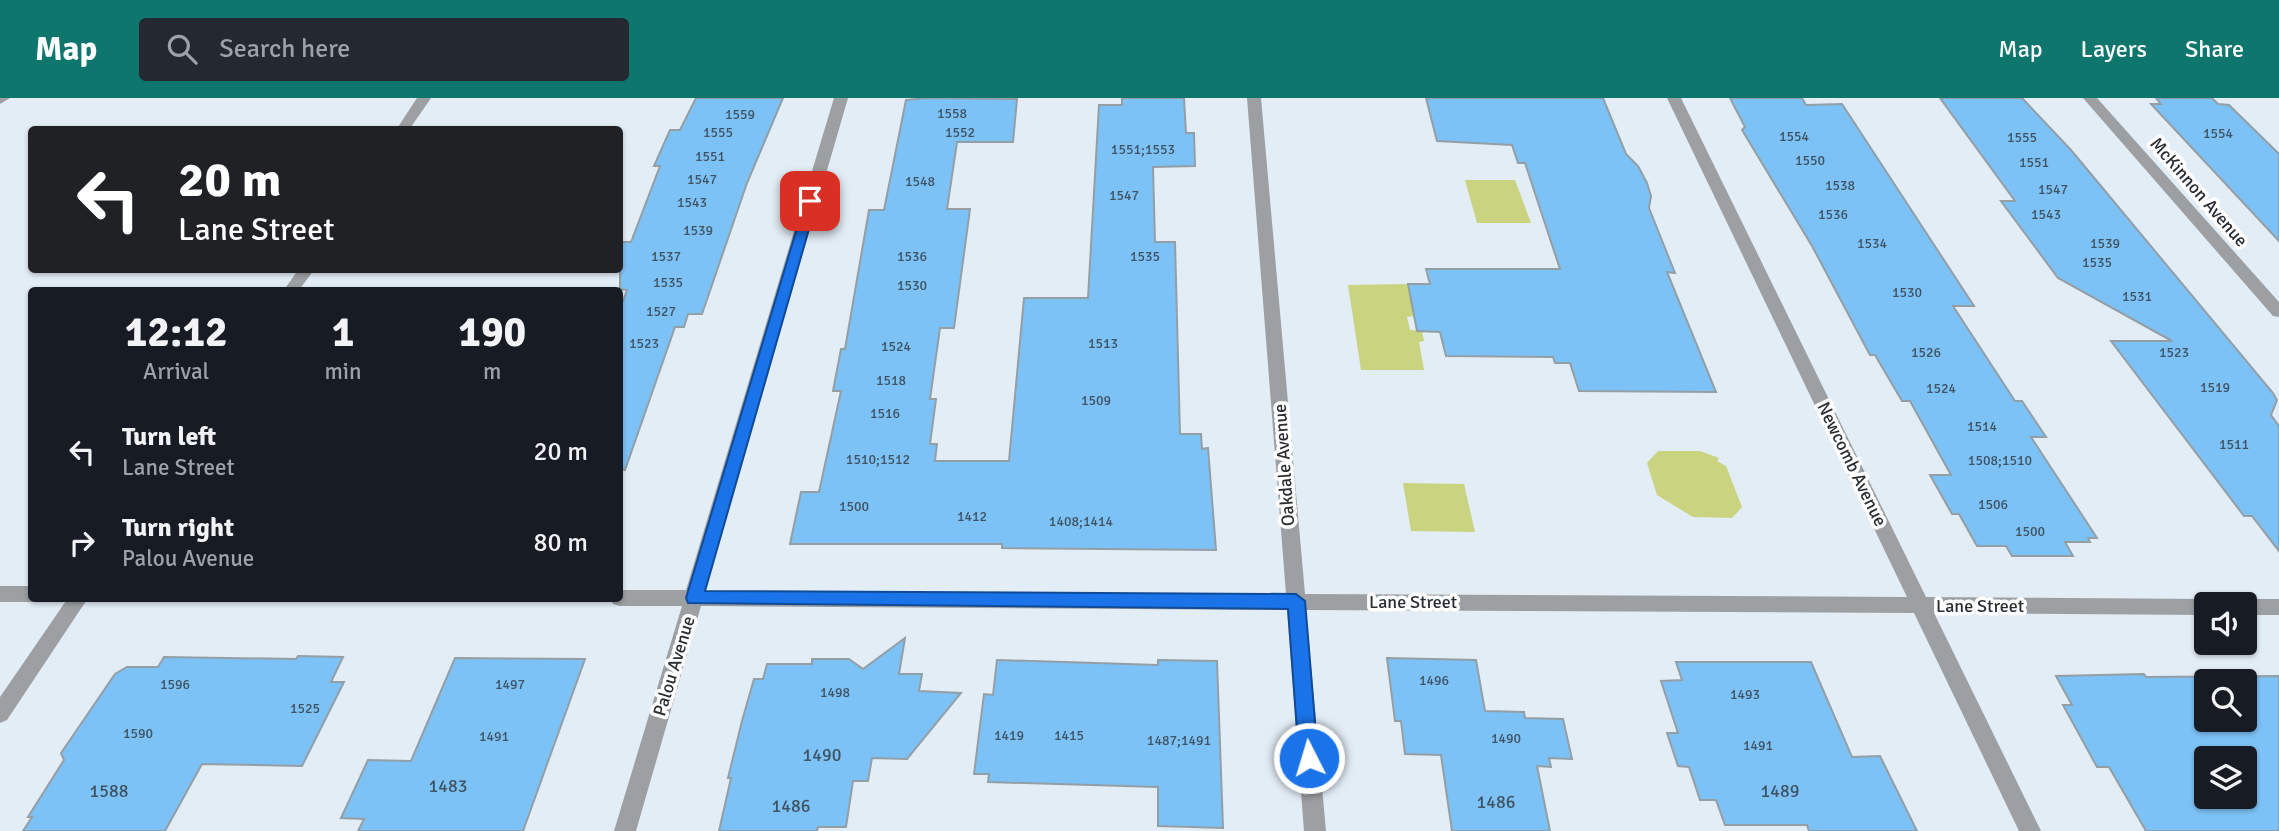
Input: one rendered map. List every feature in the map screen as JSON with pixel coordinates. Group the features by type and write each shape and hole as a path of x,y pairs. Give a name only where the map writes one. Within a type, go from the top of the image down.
{"street":[{"path":"405,126 424,98"},
{"name":"Palou Avenue","path":"625,831 841,98"},
{"name":"Oakdale Avenue","path":"1254,98 1315,831"},
{"name":"Newcomb Avenue","path":"1674,98 2030,831"},
{"name":"McKinnon Avenue","path":"2090,98 2279,312"},
{"path":"0,594 28,594"},
{"name":"Lane Street","path":"623,598 2194,607"},
{"path":"0,714 76,602"},
{"path":"2257,607 2279,607"}],"green space":[{"path":"1465,180 1515,180 1531,223 1477,223"},
{"path":"1408,284 1414,316 1407,317 1410,330 1422,331 1424,341 1419,342 1424,370 1361,370 1348,285"},
{"path":"1658,451 1700,451 1719,458 1717,461 1726,466 1742,507 1732,518 1693,517 1657,495 1647,463"},
{"path":"1403,483 1464,484 1475,532 1411,531"}],"building":[{"path":"696,98 783,98 747,183 702,314 688,314 684,327 675,327 625,470 623,301 627,290 620,287 623,242 631,242 660,166 654,166 670,130 680,130"},
{"path":"1122,98 1184,98 1186,133 1194,133 1195,166 1153,167 1155,242 1175,242 1180,434 1201,434 1202,449 1208,448 1216,550 1002,548 1002,544 790,544 801,492 819,492 841,391 833,391 841,349 845,349 869,210 884,210 906,100 1017,99 1013,142 957,142 947,209 970,209 954,328 940,328 930,399 936,399 930,444 937,444 935,461 1009,461 1024,298 1088,298 1099,105 1122,105"},
{"path":"1426,98 1603,98 1626,154 1638,166 1647,183 1651,196 1649,208 1675,273 1667,272 1716,392 1579,391 1570,363 1555,363 1553,357 1446,356 1440,332 1417,331 1408,284 1430,284 1426,269 1560,269 1525,163 1518,163 1512,145 1437,141"},
{"path":"1730,98 1802,98 1806,105 1842,104 1974,306 1953,306 2015,401 2022,401 2046,437 2031,437 2097,538 2088,538 2090,542 2065,542 2073,556 2012,556 2006,546 1977,546 1959,514 1952,514 1930,475 1951,475 1910,401 1902,401 1875,355 1870,355 1812,246 1742,130 1745,127"},
{"path":"1940,98 2022,98 2071,150 2273,393 2277,400 2271,415 2279,426 2279,551 2252,516 2244,516 2111,341 2172,341 2058,278 2001,201 2015,201"},
{"path":"2156,98 2212,98 2218,104 2229,105 2279,154 2279,241 2151,104 2161,104"},
{"path":"905,638 899,674 922,674 919,691 961,693 907,759 872,758 868,781 853,781 846,827 818,827 817,831 719,831 731,778 728,778 754,679 763,679 767,664 812,664 812,659 849,659 863,669"},
{"path":"298,656 343,657 331,682 344,682 302,766 202,764 165,831 23,831 32,817 28,817 64,760 61,753 115,674 127,667 158,667 164,657 296,659"},
{"path":"455,658 585,659 523,831 358,831 364,819 341,818 368,760 411,761"},
{"path":"1387,658 1476,660 1485,711 1524,712 1525,718 1563,719 1572,759 1549,758 1551,767 1537,766 1550,831 1452,831 1441,755 1405,754 1401,721 1395,721"},
{"path":"997,660 1158,665 1158,660 1217,661 1223,828 1158,826 1158,787 988,782 989,774 974,774 984,694 993,695"},
{"path":"1676,662 1811,662 1852,757 1880,756 1917,831 1809,831 1807,825 1725,825 1716,800 1700,800 1689,767 1678,766 1667,733 1678,733 1661,681 1682,680"},
{"path":"2144,674 2146,677 2194,677 2194,732 2257,732 2257,676 2279,676 2279,831 2146,831 2109,767 2097,767 2063,705 2072,705 2056,676"}],"route":[{"path":"810,201 694,598 1296,601 1309,758"}]}
